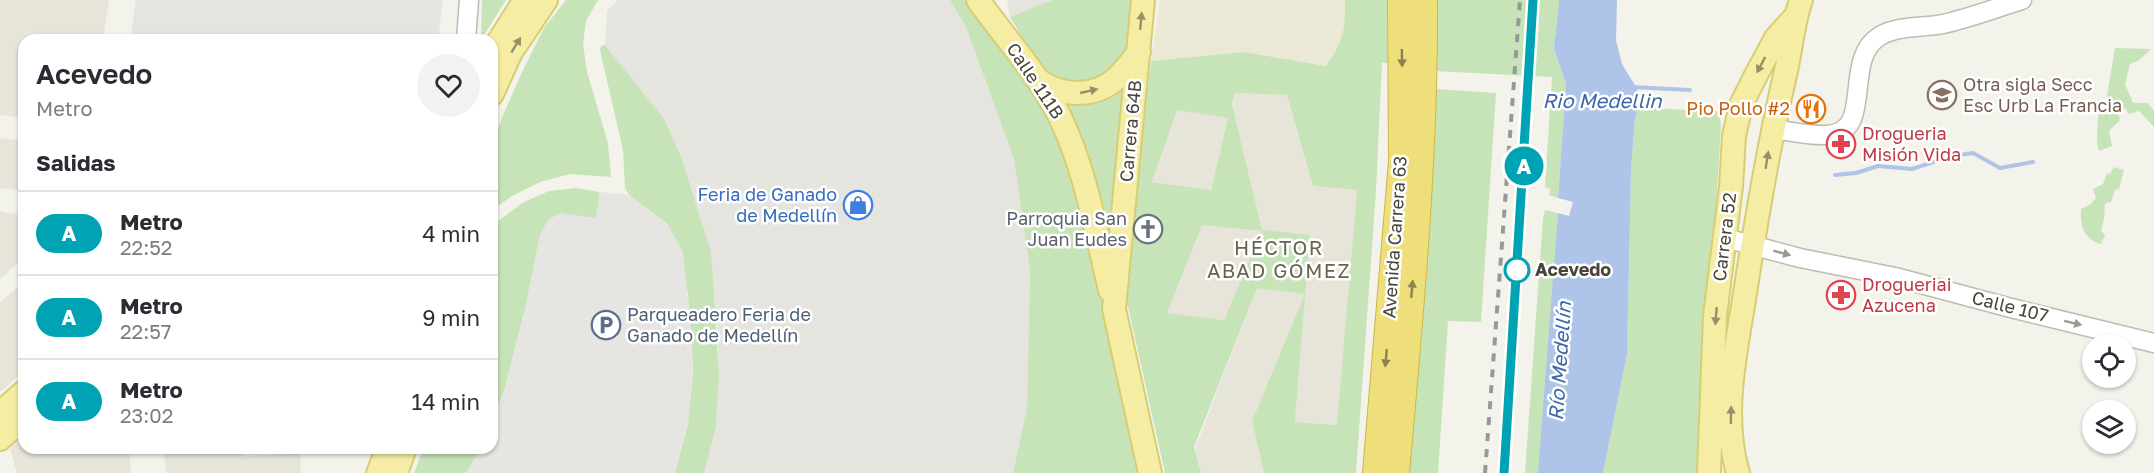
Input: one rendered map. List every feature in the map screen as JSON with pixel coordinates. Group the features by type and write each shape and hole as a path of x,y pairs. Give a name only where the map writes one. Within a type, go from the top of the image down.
{"highway":[{"name":"Avenida Carrera 63","path":"1376,473 1402,161 1401,0"},
{"name":"Avenida Carrera 63","path":"1396,473 1421,162 1424,0"}],"main road":[{"path":"498,43 525,0"},
{"path":"498,81 511,52 546,0"},
{"name":"Calle 111B","path":"978,0 1035,77 1060,116 1075,153 1090,205 1114,309"},
{"name":"Carrera 64B","path":"1143,0 1114,309 1150,473"},
{"name":"Carrera 52","path":"1738,473 1730,434 1734,356 1772,129 1798,9"},
{"name":"Carrera 52","path":"1708,473 1715,316 1731,187 1734,136 1741,105 1776,38 1798,9"},
{"path":"1035,77 1052,89 1079,93 1092,91 1106,86 1117,78 1139,52"},
{"path":"1731,187 1761,195"},
{"path":"0,413 18,397"},
{"path":"0,439 18,423"},
{"path":"378,473 386,454"},
{"path":"396,473 403,454"}],"street":[{"path":"466,34 469,0"},
{"path":"1772,129 1827,135 1846,128 1851,123 1856,105 1859,67 1864,53 1870,44 1882,35 1902,28 1953,21 2022,0"},
{"name":"Calle 107","path":"1725,238 2154,343"}],"shaded area":[{"path":"0,0 109,0 104,34 18,34 18,117 0,115"},
{"path":"136,0 443,0 439,34 131,34"},
{"name":"Feria de Ganado de Medellín","path":"618,0 950,0 966,27 1014,159 1030,270 1027,408 1013,473 704,473 716,427 719,374 717,326 664,120 605,45 607,11"},
{"path":"1007,0 1052,0 1010,17"},
{"path":"1160,0 1345,0 1346,21 1339,48 1326,66 1244,52 1151,61"},
{"path":"1235,93 1287,95 1313,186 1357,190 1338,425 1295,422 1305,296 1252,421 1264,473 1201,473 1195,449 1257,288 1262,231 1224,320 1166,314 1202,225 1262,230 1232,104"},
{"path":"1177,109 1228,118 1211,190 1152,182"},
{"path":"0,138 18,140 18,190 0,188"},
{"name":"Parqueadero Feria de Ganado de Medellín","path":"600,192 629,195 667,223 683,252 692,336 693,372 688,424 675,473 466,473 478,454 498,454 498,406 505,388 524,313 540,234 548,220 560,213 596,218"},
{"path":"0,211 18,215 18,263 0,279"},
{"path":"18,287 18,376 0,392 0,302"},
{"path":"18,442 18,454 129,454 131,473 17,473 10,449"},
{"path":"164,454 242,454 242,457 165,462"},
{"path":"300,454 301,473 166,473 165,462"}],"green space":[{"path":"482,0 506,0 485,34 481,34"},
{"path":"566,0 598,0 586,21 583,44 587,72 608,143 611,177 570,174 540,182 498,206 498,130 544,28"},
{"path":"950,0 964,0 1004,50 1046,110 1074,179 1101,290 1139,473 1013,473 1027,408 1030,270 1014,159 966,27"},
{"path":"1052,0 1134,0 1128,42 1123,54 1108,71 1086,81 1075,83 1053,79 1044,72 1010,17"},
{"path":"1345,0 1389,0 1389,63 1382,63 1376,190 1356,473 1264,473 1252,421 1305,294 1257,288 1194,447 1201,473 1165,473 1121,275 1151,61 1244,52 1326,66 1340,42","holes":["1235,93 1287,95 1313,186 1357,190 1337,425 1295,422 1310,235 1262,230 1232,104","1177,110 1228,118 1211,190 1152,182","1202,225 1262,231 1224,320 1167,313"]},
{"path":"1437,0 1559,0 1554,49 1566,84 1558,198 1549,195 1550,189 1545,187 1552,77 1435,71"},
{"path":"605,45 664,119 681,157 711,252 719,374 716,427 704,473 675,473 688,424 693,372 688,293 666,223 629,195 625,188 623,150 600,50 601,46"},
{"path":"2115,48 2151,49 2138,61 2130,64 2125,84 2133,103 2148,103 2154,111 2154,127 2139,111 2129,114 2125,108 2118,112 2120,120 2109,131 2112,146 2099,151 2098,114 2105,108"},
{"path":"1127,79 1114,242 1092,164 1066,100"},
{"path":"1436,89 1496,93 1481,322 1448,321 1438,473 1407,473 1430,213"},
{"path":"1638,108 1718,111 1721,124 1700,473 1603,473 1627,354 1631,171 1635,118"},
{"path":"2114,167 2124,170 2119,189 2115,190 2111,202 2105,203 2101,230 2105,236 2101,244 2091,239 2084,231 2081,209 2091,204 2096,198 2093,189 2103,184 2107,173 2110,174"},
{"path":"576,188 600,192 596,219 560,213 524,313 505,388 498,406 498,221 522,203 549,191"},
{"path":"1545,210 1558,213 1540,467 1538,473 1525,473 1543,218"},
{"path":"421,454 478,454 466,473 414,473"}],"water":[{"path":"1559,0 1617,0 1616,40 1622,64 1636,87 1640,101 1635,118 1631,171 1627,354 1603,473 1538,473 1558,213 1569,216 1573,202 1558,198 1566,84 1554,49"}],"waterway":[{"name":"Rio Medellin","path":"1631,87 1690,90"},
{"path":"1835,175 1856,173 1878,166 1912,169 1952,156 1973,153 2000,168 2033,162"}],"railway":[{"path":"1485,473 1520,0"},
{"path":"1504,473 1533,0"}],"metro line":[{"name":"A","path":"1504,473 1533,0"}],"place":[{"name":"Otra sigla Secc Esc Urb La Francia","path":"1942,95"},
{"name":"Pio Pollo #2","path":"1811,109"},
{"name":"Drogueria Misión Vida","path":"1841,144"},
{"name":"Feria de Ganado de Medellín","path":"858,205"},
{"name":"Parroquia San Juan Eudes","path":"1148,229"},
{"name":"Acevedo","path":"1517,270"},
{"name":"Drogueriai Azucena","path":"1841,295"},
{"name":"Parqueadero Feria de Ganado de Medellín","path":"606,325"}],"district":[{"name":"HÉCTOR ABAD GÓMEZ","path":"1279,260"}],"water label":[{"name":"Río Medellín","path":"1560,361"}]}
